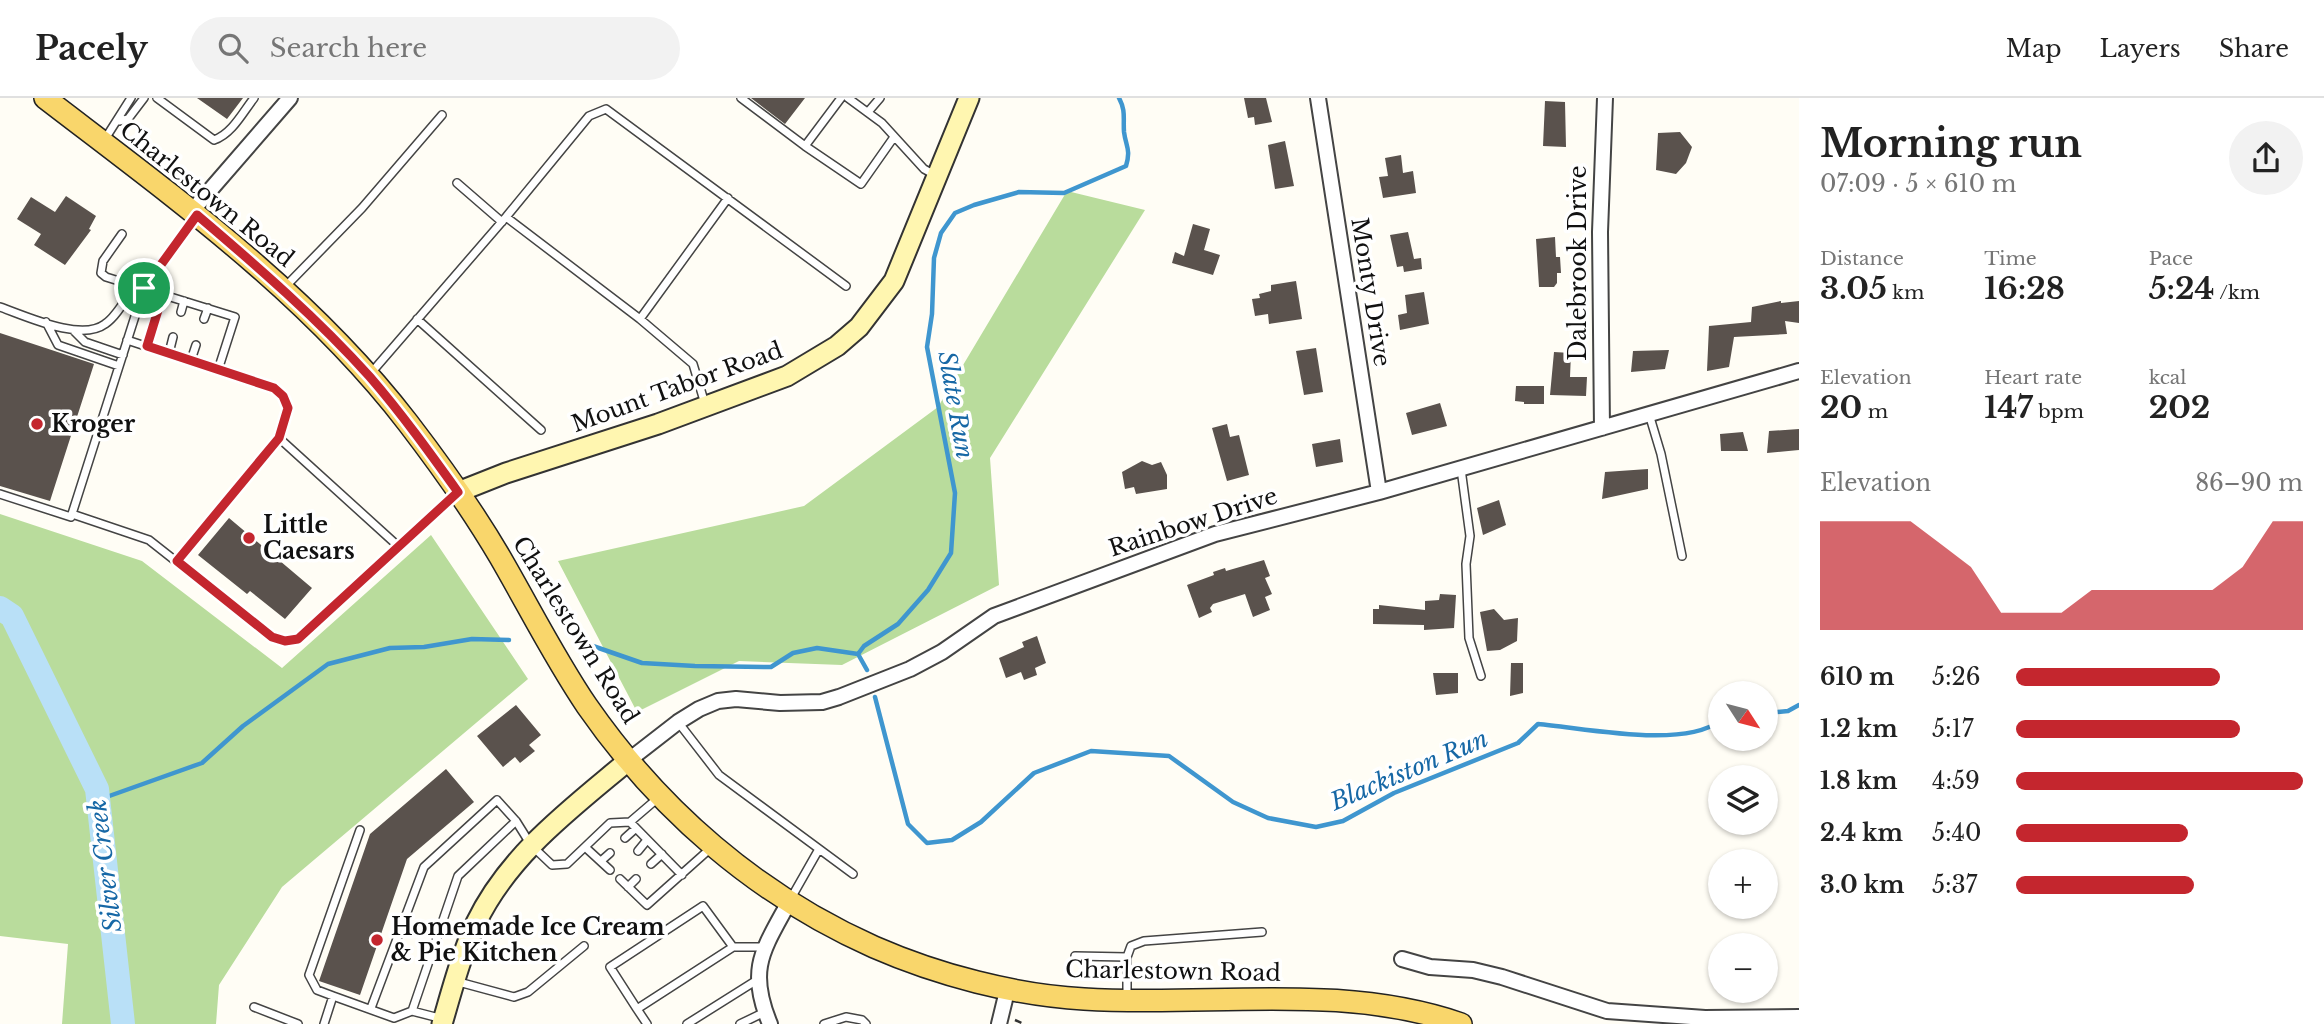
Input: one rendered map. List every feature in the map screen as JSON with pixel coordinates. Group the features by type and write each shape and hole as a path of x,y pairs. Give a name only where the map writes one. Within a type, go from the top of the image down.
{"main road":[{"name":"Charlestown Road","path":"45,98 195,213 283,289 369,376 407,421 458,492 497,552 576,688 629,760 659,796 712,846 751,877 789,902 838,930 919,964 1052,996 1128,1000 1331,999 1399,1006 1461,1024"}],"street":[{"path":"195,213 290,98"},
{"name":"Mount Tabor Road","path":"458,492 506,473 706,407 804,367 837,346 859,327 894,281 969,98"},
{"name":"Monty Drive","path":"1318,98 1379,492"},
{"name":"Dalebrook Drive","path":"1602,428 1600,232 1605,98"},
{"name":"Rainbow Drive","path":"629,760 698,709 719,701 736,699 780,703 822,702 839,697 910,669 942,652 994,616 1215,534 1379,492 1799,371"},
{"path":"443,1022 468,942 488,901 531,845 629,760"},
{"path":"767,1018 757,980 764,947 789,902"},
{"path":"1402,959 1423,966 1473,970 1502,977 1607,1011 1740,1021 1799,1017"},
{"path":"999,1024 1008,987"}],"lane":[{"path":"103,142 119,121 120,113 131,98"},
{"path":"119,121 128,119 144,98"},
{"path":"159,99 214,140 221,138 254,98"},
{"path":"741,98 861,184 894,137"},
{"path":"805,146 841,98"},
{"path":"848,98 868,112 924,169 939,176"},
{"path":"868,112 880,98"},
{"path":"369,376 504,220 589,116 606,109 846,286"},
{"path":"283,289 362,208 442,115"},
{"path":"457,183 640,318 693,364 706,407"},
{"path":"640,318 728,198"},
{"path":"71,516 144,288 195,213"},
{"path":"122,234 103,261 101,273 234,317 218,370"},
{"path":"0,307 74,331 97,328 107,323 135,285"},
{"path":"147,346 163,294"},
{"path":"181,312 184,301"},
{"path":"204,319 208,308"},
{"path":"418,319 541,430"},
{"path":"46,322 58,345 119,366"},
{"path":"74,331 85,342 122,355"},
{"path":"169,353 173,337"},
{"path":"127,340 274,388 283,396 288,408 279,438 177,561"},
{"path":"191,360 196,345"},
{"path":"1649,414 1661,454 1682,556"},
{"path":"279,438 398,546"},
{"path":"1461,469 1470,537 1466,564 1469,638 1481,676"},
{"path":"0,494 149,540 272,637 285,641 298,639 458,492"},
{"path":"678,722 719,775 853,874"},
{"path":"625,838 632,826 659,796"},
{"path":"371,1008 424,867 497,800 516,821 531,845 552,865 567,864 610,824 632,826 682,875"},
{"path":"360,830 309,975 317,990 371,1008 397,1021 412,1011 458,876 516,821"},
{"path":"638,851 648,840"},
{"path":"620,879 648,905 712,846"},
{"path":"585,847 610,870"},
{"path":"789,902 819,849"},
{"path":"601,862 610,853"},
{"path":"651,864 662,854"},
{"path":"628,887 636,878"},
{"path":"646,1024 610,967 703,906 733,947"},
{"path":"1128,1000 1126,957 1131,946 1144,941 1262,932"},
{"path":"454,980 514,997 528,992 584,946"},
{"path":"637,1009 733,947 764,947"},
{"path":"1075,956 1126,957"},
{"path":"687,1024 757,980"},
{"path":"324,1024 333,996"},
{"path":"254,1007 298,1024"},
{"path":"412,1011 443,1022"},
{"path":"824,1024 846,1017 862,1020 866,1024"},
{"path":"740,1024 767,1018"}],"green space":[{"path":"1067,191 1145,210 990,458 999,585 842,665 739,661 637,712 558,561 804,506 938,407"},
{"path":"0,514 142,561 282,668 431,535 528,679 282,887 219,985 216,1024 62,1024 68,944 0,936"}],"building":[{"path":"197,98 243,98 227,119"},
{"path":"751,98 805,98 785,124"},
{"path":"1244,98 1266,98 1272,122 1255,125 1254,117 1248,118"},
{"path":"1545,101 1565,102 1566,147 1543,146"},
{"path":"1680,132 1692,147 1686,163 1676,174 1656,170 1658,133"},
{"path":"1285,141 1294,186 1275,189 1268,145"},
{"path":"1401,155 1403,173 1413,171 1416,193 1383,198 1379,177 1388,176 1385,158"},
{"path":"66,196 96,216 89,229 91,230 65,265 34,245 41,234 17,219 31,197 55,212"},
{"path":"1193,224 1210,229 1204,250 1220,255 1213,275 1172,263 1175,252 1184,256"},
{"path":"1408,232 1414,259 1421,258 1422,269 1404,272 1403,266 1397,267 1390,235"},
{"path":"1555,237 1556,257 1560,257 1561,273 1557,273 1554,287 1539,287 1536,239"},
{"path":"1296,281 1302,319 1269,324 1268,314 1255,316 1252,299 1260,298 1259,294 1271,291 1271,285"},
{"path":"1424,292 1429,324 1400,330 1398,315 1407,313 1405,295"},
{"path":"1781,301 1799,301 1799,323 1785,321 1787,334 1734,337 1729,367 1707,371 1709,326 1751,322 1752,307"},
{"name":"Kroger","path":"0,333 94,364 50,501 0,486"},
{"path":"1316,348 1323,392 1304,395 1296,351"},
{"path":"1669,350 1665,369 1631,372 1633,351"},
{"path":"1554,352 1571,353 1570,377 1587,377 1586,396 1550,395"},
{"path":"1516,386 1544,386 1544,404 1515,401"},
{"path":"1440,403 1447,426 1412,435 1406,413"},
{"path":"1227,424 1230,437 1239,435 1249,475 1227,481 1212,428"},
{"path":"1799,429 1799,450 1767,453 1769,431"},
{"path":"1743,432 1748,451 1721,451 1720,434"},
{"path":"1340,439 1343,462 1316,467 1312,444"},
{"path":"1142,461 1152,465 1161,462 1167,475 1167,489 1136,494 1134,487 1125,489 1122,472"},
{"path":"1648,469 1648,489 1602,499 1605,472"},
{"path":"1499,500 1506,525 1483,535 1477,508"},
{"path":"229,518 312,588 285,619 250,591 247,594 198,555"},
{"path":"1264,560 1270,576 1265,578 1272,594 1265,597 1270,610 1253,617 1245,594 1213,604 1210,608 1212,612 1199,618 1187,585 1225,568 1226,571"},
{"path":"1440,594 1456,595 1454,628 1424,630 1424,625 1373,624 1373,609 1379,609 1379,605 1425,610 1425,601 1439,600"},
{"path":"1494,609 1504,620 1518,618 1517,641 1500,650 1487,651 1480,612"},
{"path":"1037,636 1046,663 1035,668 1037,675 1024,680 1021,672 1006,678 999,658 1024,647 1022,642"},
{"path":"1511,663 1523,663 1523,693 1510,696"},
{"path":"1433,673 1458,673 1458,693 1436,695"},
{"path":"516,705 541,735 529,745 535,751 520,763 515,757 503,767 477,736"},
{"path":"446,769 474,802 407,859 360,995 319,981 370,834"}],"waterway":[{"name":"Slate Run","path":"858,654 864,646 898,624 928,590 951,553 955,493 927,347 932,314 934,258 941,233 955,213 974,205 1019,192 1064,193 1126,166 1128,152 1119,98"},
{"name":"Blackiston Run","path":"0,608 12,616 97,789 123,1024"},
{"name":"Blackiston Run","path":"98,800 202,763 243,726 328,664 390,648 424,647 472,639 509,640"},
{"name":"Blackiston Run","path":"590,645 642,663 695,666 771,667 793,653 817,648 858,654 867,670"},
{"name":"Blackiston Run","path":"875,697 908,824 927,843 952,840 981,822 1034,773 1091,751 1169,756 1233,802 1268,818 1316,827 1343,821 1394,793 1518,743 1538,724 1658,735 1682,734 1708,727"},
{"name":"Blackiston Run","path":"1778,712 1788,711 1799,705"}],"place":[{"name":"Kroger","path":"37,424"},
{"name":"Little Caesars","path":"249,538"},
{"name":"Homemade Ice Cream & Pie Kitchen","path":"377,940"}],"route":[{"path":"197,215 279,285 323,327 407,421 458,492 298,639 285,641 272,637 177,561 279,438 288,408 283,396 274,388 147,346 163,294 144,288 197,215"}],"water label":[{"name":"Silver Creek","path":"105,866"}]}
